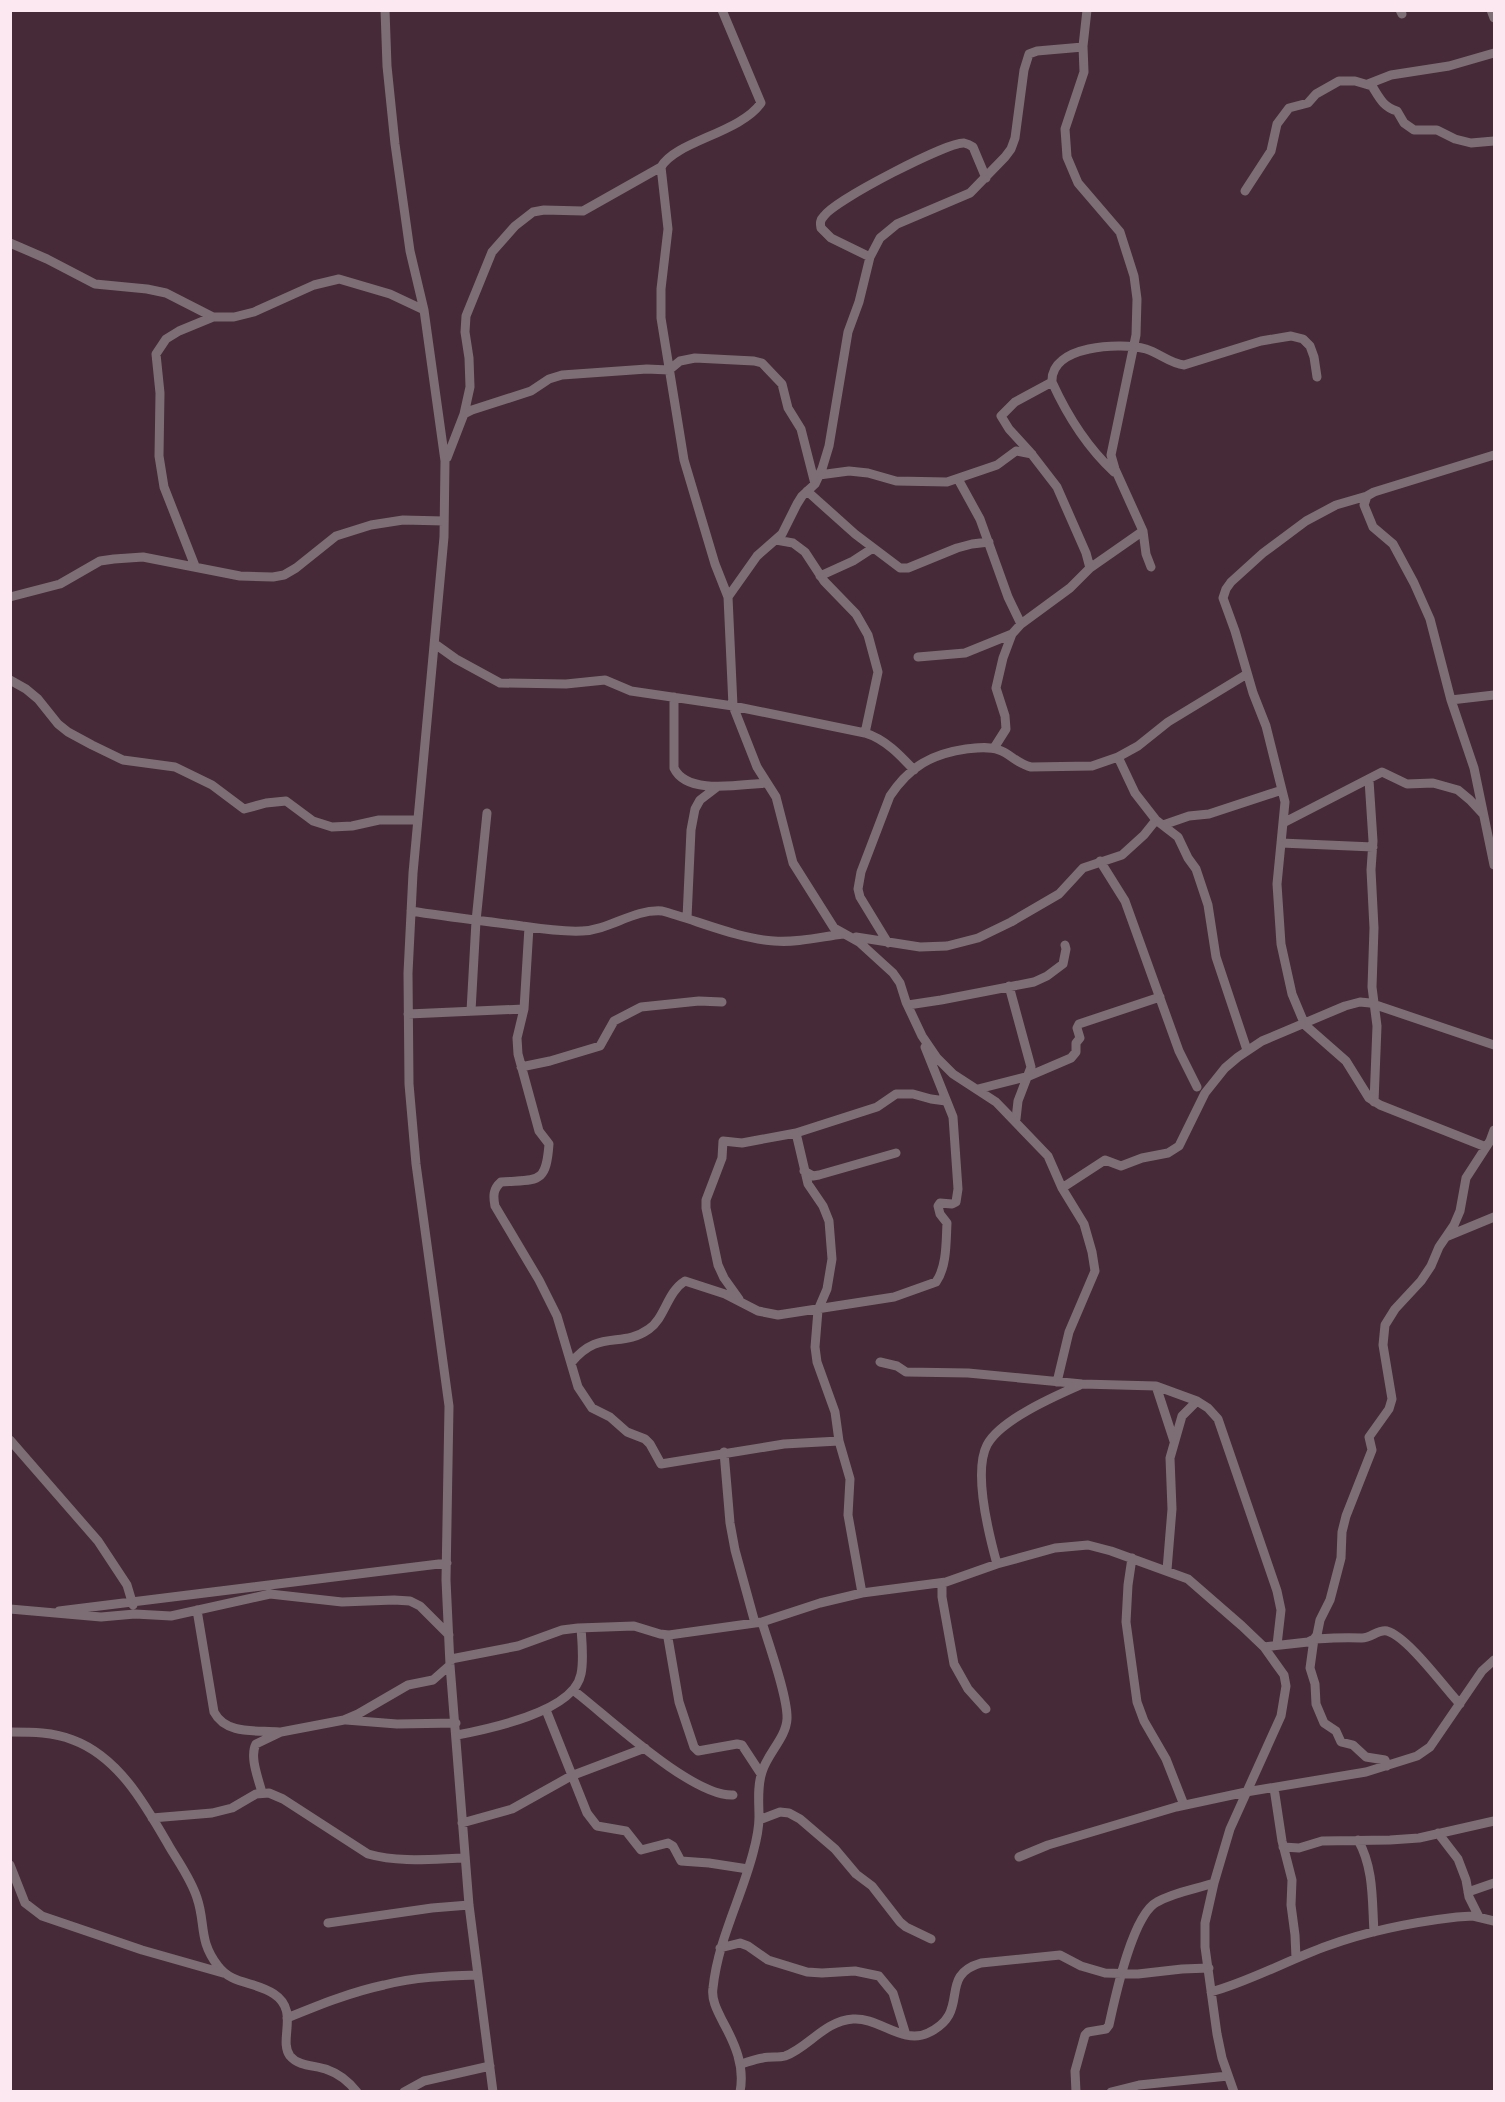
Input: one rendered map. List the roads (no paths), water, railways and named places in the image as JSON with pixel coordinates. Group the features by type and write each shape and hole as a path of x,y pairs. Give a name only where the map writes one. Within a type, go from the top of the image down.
{"street":[{"path":"385,10 387,66 395,144 410,251 424,310 446,461 435,644 417,820 411,911 408,973 409,1084 412,1131 449,1406 447,1563 449,1635 469,1905 493,2091"},
{"path":"446,461 464,414 470,380 465,332 466,316 492,252 515,226 535,212 544,210 583,211 662,167 673,155 734,125 760,104 722,10"},
{"path":"1087,10 1083,47 1084,72 1065,129 1067,157 1078,183 1115,223 1134,276 1137,299 1136,335 1111,455 1117,474 1143,531 1150,567"},
{"path":"1491,10 1494,18"},
{"path":"728,597 757,556 765,547 777,540 787,528 797,504 814,483 829,446 846,340 862,294 870,257 880,238 887,230 912,217 962,198 986,178 1005,157 1013,144 1028,56 1038,51 1083,47"},
{"path":"1368,84 1391,75 1449,66 1494,53"},
{"path":"1245,191 1271,151 1277,124 1289,108 1308,103 1316,94 1339,81 1347,80 1368,84 1384,105 1396,111 1410,128 1418,131 1437,130 1455,139 1471,143 1494,141"},
{"path":"870,257 831,238 821,228 820,223 824,216 841,201 863,187 946,148 962,143 973,147 986,178"},
{"path":"571,1363 578,1353 594,1342 628,1338 651,1328 677,1288 685,1281 714,1290 766,1314 788,1315 894,1297 937,1281 945,1251 947,1223 940,1214 938,1206 940,1203 954,1203 958,1196 953,1117 900,983 893,973 859,942 834,928 793,863 776,797 755,763 733,706 728,597 715,564 687,474 661,318 661,289 668,229 662,167"},
{"path":"10,243 95,284 166,293 213,317"},
{"path":"195,566 164,487 159,456 160,393 156,354 166,339 213,317 234,317 254,312 314,285 339,279 390,294 424,310"},
{"path":"1117,474 1088,443 1063,406 1052,382 1056,368 1069,355 1101,347 1133,347 1146,349 1184,365 1261,341 1291,336 1303,339 1310,346 1317,377"},
{"path":"464,414 531,391 549,379 562,375 647,369 669,370 680,361 694,358 753,361 765,365 782,384 788,408 801,429 814,483 873,548 900,568 908,568 957,548 989,542"},
{"path":"1052,382 1015,402 1001,415 1009,429 1057,487 1086,553 1090,568"},
{"path":"814,483 849,471 868,473 896,481 945,482 997,465 1015,452 1032,454"},
{"path":"1486,1147 1374,1102 1367,1095 1346,1061 1305,1024 1292,994 1281,944 1277,884 1285,802 1266,726 1223,601 1226,589 1263,553 1306,521 1336,505 1494,456"},
{"path":"958,479 978,514 1008,597 1021,624"},
{"path":"1366,496 1364,505 1373,526 1393,544 1426,609 1451,700 1474,768 1494,865"},
{"path":"10,597 60,584 100,561 114,559 143,557 240,576 273,577 284,575 296,568 336,536 403,519 444,521"},
{"path":"994,748 1006,729 1005,716 996,688 1003,658 1012,634 1021,624 1070,588 1090,568 1143,531"},
{"path":"777,540 800,547 807,554 820,576 856,614 868,635 878,676 865,733"},
{"path":"820,576 853,561 873,548"},
{"path":"918,657 963,654 1012,634"},
{"path":"435,644 456,659 501,683 566,684 604,680 628,690 733,706 865,733 891,747 914,770"},
{"path":"888,943 860,897 859,885 861,872 883,810 896,786 914,770 938,754 976,748 994,748 1031,767 1092,766 1119,757 1138,746 1168,722 1247,674"},
{"path":"10,680 38,699 63,728 92,745 123,760 175,767 212,785 244,809 286,801 313,821 332,827 352,826 379,820 417,820"},
{"path":"1451,700 1494,695"},
{"path":"674,697 674,768 676,773 690,783 718,786 767,783"},
{"path":"1119,757 1135,793 1160,823 1178,837 1201,881 1208,904 1216,957 1247,1050"},
{"path":"1283,823 1383,772 1407,784 1433,783 1448,787 1465,795 1484,816"},
{"path":"1369,780 1374,928 1372,987 1377,1026 1374,1102"},
{"path":"687,918 691,831 695,809 700,800 718,786"},
{"path":"411,911 568,931 596,929 651,910 662,911 741,935 773,941 804,940 844,934 888,943 931,947 961,944 1011,922 1056,896 1081,870 1100,861 1122,855 1160,823 1209,814 1282,790"},
{"path":"471,1011 476,921 487,813"},
{"path":"1281,843 1372,847"},
{"path":"1100,861 1125,901 1179,1051 1197,1087"},
{"path":"528,927 524,1009 517,1038 521,1067 539,1131 549,1144 545,1171 542,1176 535,1179 501,1182 494,1191 493,1198 495,1206 556,1316 578,1387 592,1408 610,1417 627,1432 645,1439 661,1464 784,1444 839,1441"},
{"path":"908,1005 1034,982 1063,964 1065,945"},
{"path":"1009,986 1032,1070 1018,1101 1016,1119"},
{"path":"978,1089 1029,1076 1074,1056 1080,1036 1077,1028 1079,1024 1160,997"},
{"path":"521,1067 600,1046 614,1021 641,1007 690,1001 717,1000 722,1002"},
{"path":"1062,1188 1105,1160 1120,1166 1142,1158 1175,1151 1204,1093 1225,1068 1262,1041 1345,1006 1360,1002 1373,1004 1494,1045"},
{"path":"408,1014 524,1009"},
{"path":"922,1036 949,1071 996,1102 1045,1153 1062,1188 1084,1224 1095,1266 1091,1282 1069,1332 1057,1382"},
{"path":"742,1303 717,1265 706,1208 706,1200 722,1158 725,1140 742,1143 796,1133 877,1107 896,1094 913,1094 946,1101"},
{"path":"1387,1766 1385,1760 1368,1758 1353,1745 1341,1742 1335,1730 1324,1723 1316,1704 1315,1684 1310,1668 1314,1639 1323,1612 1330,1600 1341,1558 1342,1532 1346,1516 1372,1450 1369,1437 1389,1409 1392,1399 1383,1345 1383,1329 1390,1314 1421,1281 1459,1215 1466,1178 1494,1130"},
{"path":"796,1133 809,1188 826,1211 832,1245 827,1289 818,1310 816,1356 835,1412 839,1441 850,1479 848,1508 861,1593"},
{"path":"804,1171 813,1176 819,1175 896,1153"},
{"path":"1446,1238 1494,1217"},
{"path":"880,1362 897,1366 906,1372 968,1373 1082,1384 1156,1386 1208,1407 1218,1419 1274,1577 1281,1610 1277,1645"},
{"path":"997,1564 985,1511 982,1472 986,1448 996,1433 1020,1416 1082,1384"},
{"path":"1156,1386 1174,1441"},
{"path":"1167,1570 1172,1509 1170,1458 1182,1416 1197,1401"},
{"path":"10,1440 98,1541 127,1585 135,1614"},
{"path":"724,1452 730,1522 735,1550 782,1691 787,1721 761,1774 758,1795 759,1820 744,1887 729,1918 720,1948 712,1992 715,2005 731,2036 741,2064 740,2091"},
{"path":"197,1610 213,1712 219,1721 231,1729 281,1732 344,1720 368,1710 408,1685 433,1680 451,1662 518,1646 562,1630 634,1626 669,1635 759,1623 820,1603 861,1593 942,1582 997,1564 1078,1544 1099,1547 1167,1570 1194,1583 1264,1647 1284,1675 1286,1686 1284,1705 1274,1733 1230,1829 1206,1914 1204,1934 1217,2034 1234,2091"},
{"path":"1132,1558 1126,1622 1137,1702 1144,1721 1166,1759 1184,1805"},
{"path":"44,1613 132,1600 447,1563"},
{"path":"942,1582 942,1597 954,1664 968,1689 986,1709"},
{"path":"10,1609 101,1617 135,1614 171,1616 270,1594 342,1602 410,1601 420,1606 449,1635"},
{"path":"457,1735 505,1724 546,1710 562,1700 573,1690 581,1676 581,1628"},
{"path":"1264,1647 1314,1639 1352,1636 1362,1639 1381,1632 1388,1632 1420,1656 1460,1704"},
{"path":"669,1635 669,1649 679,1702 694,1747 699,1751 742,1745 761,1774"},
{"path":"1019,1857 1048,1845 1184,1805 1366,1772 1424,1753 1484,1669 1494,1660"},
{"path":"573,1690 645,1748 698,1785 724,1795 733,1794"},
{"path":"546,1710 587,1814 597,1826 626,1831 641,1850 668,1843 681,1861 748,1869"},
{"path":"344,1720 396,1724 456,1723"},
{"path":"10,1732 53,1734 75,1740 99,1755 122,1775 152,1818 193,1887 198,1899 202,1937 216,1965 223,1973 237,1982 274,1994 283,2003 287,2018 287,2051 292,2058 304,2064 328,2070 346,2080 357,2091"},
{"path":"262,1793 254,1748 260,1742 281,1732"},
{"path":"462,1823 512,1809 571,1776 645,1748"},
{"path":"1274,1788 1283,1846 1292,1880 1291,1906 1296,1958"},
{"path":"152,1818 212,1813 232,1808 256,1794 269,1793 283,1798 368,1854 410,1861 465,1858"},
{"path":"759,1820 780,1812 789,1813 800,1819 835,1849 856,1874 872,1886 900,1922 931,1939"},
{"path":"1283,1846 1296,1848 1322,1840 1408,1839 1494,1821"},
{"path":"1438,1833 1458,1859 1471,1903 1479,1917"},
{"path":"1358,1840 1370,1867 1374,1932"},
{"path":"10,1865 25,1903 42,1916 142,1950 223,1973"},
{"path":"1076,2091 1075,2075 1085,2035 1088,2031 1108,2027 1131,1943 1144,1916 1154,1904 1214,1882"},
{"path":"1468,1892 1494,1883"},
{"path":"328,1923 469,1905"},
{"path":"1211,1992 1235,1985 1341,1941 1374,1932 1447,1918 1479,1917 1494,1921"},
{"path":"720,1948 740,1943 768,1960 807,1972 855,1971 879,1976 893,1993 906,2035"},
{"path":"741,2064 765,2057 787,2055 820,2031 850,2019 863,2020 916,2037 927,2034 944,2023 950,2015 959,1976 971,1966 981,1963 1060,1955 1090,1970 1121,1974 1209,1968"},
{"path":"287,2018 339,1998 387,1984 428,1977 477,1975"},
{"path":"404,2091 443,2075 490,2066"},
{"path":"1111,2091 1138,2085 1228,2076"}]}
